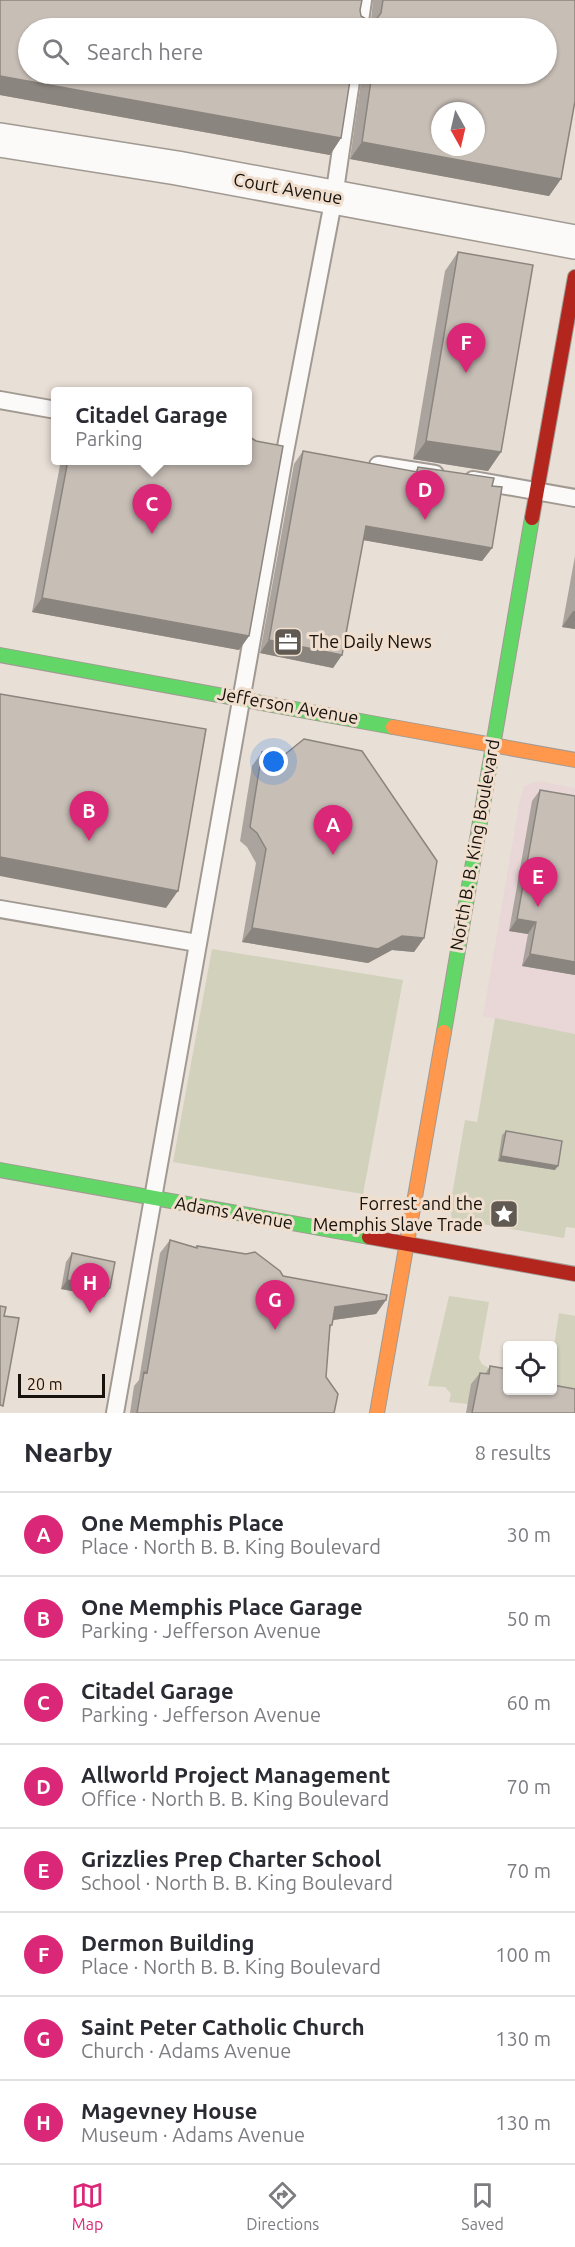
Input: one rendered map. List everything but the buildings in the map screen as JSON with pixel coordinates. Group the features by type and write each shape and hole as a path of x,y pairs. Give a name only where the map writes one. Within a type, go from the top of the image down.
{"main road":[{"name":"North B. B. King Boulevard","path":"377,1413 575,277"},
{"name":"Jefferson Avenue","path":"0,655 575,760"},
{"name":"Adams Avenue","path":"1,1174 153,1198 575,1274"}],"street":[{"name":"Court Avenue","path":"0,140 177,168 575,242"}],"lane":[{"path":"360,18 363,0"},
{"path":"114,1413 242,698 291,453 351,84"},
{"path":"0,400 51,410"},
{"path":"267,448 291,453"},
{"path":"366,464 575,498"},
{"path":"0,909 197,943"}],"shaded area":[{"path":"538,781 575,788 575,1034 483,1016 520,799 524,786"}],"green space":[{"path":"212,949 403,980 363,1194 173,1162"},
{"path":"495,1018 575,1034 575,1228 566,1227 564,1238 452,1219 450,1206 465,1120 477,1122"},
{"path":"449,1296 489,1302 479,1358 482,1364 490,1369 468,1404 449,1402 451,1394 445,1387 428,1386"},
{"path":"559,1313 575,1316 575,1402 557,1393 557,1341 555,1341"}],"traffic: fast":[{"path":"444,1032 532,518"},
{"path":"0,655 393,727"},
{"path":"0,1170 369,1237"}],"traffic: slow":[{"path":"393,727 575,760"},
{"path":"377,1413 444,1032"}],"traffic: jam":[{"path":"532,518 575,277"},
{"path":"369,1237 575,1274"}],"place":[{"name":"Dermon Building","path":"466,373"},
{"name":"Allworld Project Management","path":"425,520"},
{"name":"Citadel Garage","path":"152,534"},
{"name":"The Daily News","path":"288,642"},
{"name":"One Memphis Place Garage","path":"89,841"},
{"name":"One Memphis Place","path":"333,855"},
{"name":"Grizzlies Prep Charter School","path":"538,907"},
{"name":"Forrest and the Memphis Slave Trade","path":"504,1214"},
{"name":"Magevney House","path":"90,1313"},
{"name":"Saint Peter Catholic Church","path":"275,1330"}]}
